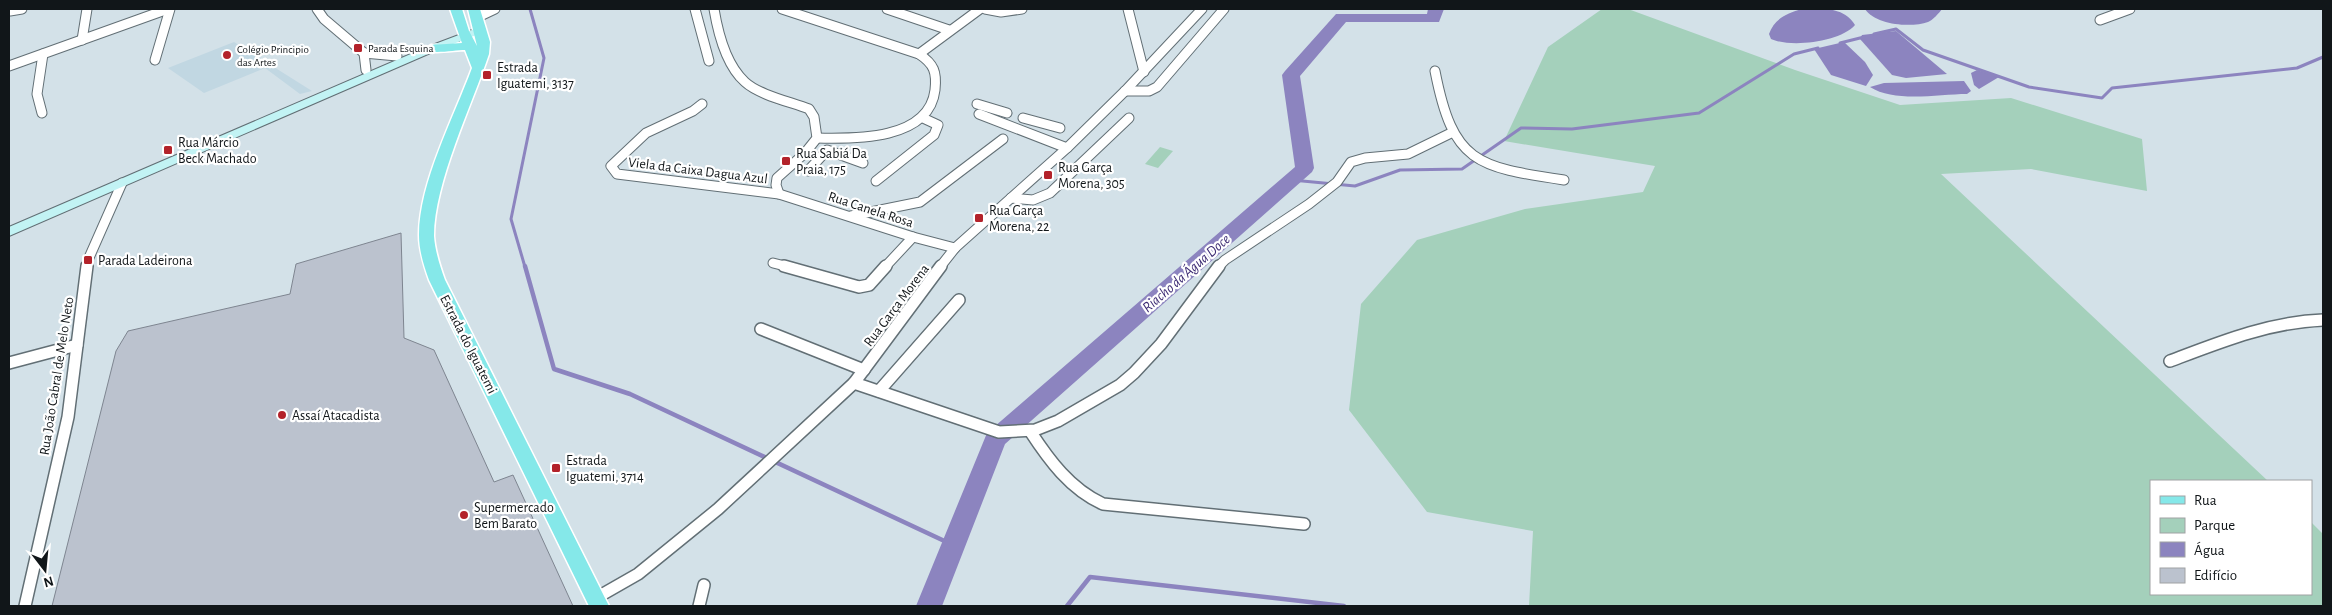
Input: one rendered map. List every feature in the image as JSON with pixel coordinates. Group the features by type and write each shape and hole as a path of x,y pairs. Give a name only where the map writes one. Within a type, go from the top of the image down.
{"main road":[{"path":"456,10 464,20 477,20"},
{"path":"456,10 478,68"},
{"path":"9,232 431,49 450,46 467,37 477,20"},
{"name":"Estrada do Iguatemi","path":"477,20 484,46 478,68 446,154 432,201 427,228 429,256 437,280 598,602"},
{"path":"358,80 361,73 397,56 467,37"}],"street":[{"path":"10,12 22,9"},
{"path":"82,40 87,9"},
{"path":"9,66 169,9"},
{"path":"155,60 169,9"},
{"path":"317,9 324,19 364,53 397,56"},
{"path":"477,20 494,9"},
{"path":"695,9 709,61"},
{"path":"714,9 717,27 729,58 746,83 808,109 814,117 817,138 806,153 787,167 777,178 776,185 779,194"},
{"path":"782,9 919,54 930,62 937,74 934,100 923,118 895,129 838,138 817,138"},
{"path":"887,9 949,30"},
{"path":"919,54 949,30 980,9"},
{"path":"985,9 1001,12 1022,9"},
{"path":"1128,9 1144,72"},
{"name":"Rua Garça Morena","path":"598,602 638,574 718,509 854,383 955,248 1067,148 1144,72 1202,9"},
{"path":"1126,90 1148,91 1156,87 1224,9"},
{"path":"2100,20 2130,9"},
{"path":"364,53 366,70"},
{"path":"42,113 37,94 43,54"},
{"path":"1435,71 1439,98 1451,133 1476,158 1497,169 1564,180"},
{"name":"Viela da Caixa Dagua Azul","path":"702,104 693,111 646,133 611,166 614,173 779,194"},
{"path":"977,104 1003,111 990,118"},
{"path":"979,114 1067,148"},
{"path":"876,180 934,135 938,125 923,118"},
{"path":"1023,118 1060,128"},
{"path":"1011,198 1033,200 1050,193 1129,118"},
{"path":"1026,132 1036,122"},
{"path":"854,383 999,432 1030,431 1058,421 1120,385 1134,373 1160,344 1225,260 1309,204 1336,182 1344,168 1351,162 1365,158 1408,154 1451,133"},
{"path":"808,171 838,138"},
{"path":"847,216 908,206 920,202 1003,139"},
{"path":"827,150 863,162"},
{"name":"Rua João Cabral de Melo Neto","path":"25,606 68,417 88,260 122,183"},
{"name":"Rua Canela Rosa","path":"779,194 913,237 955,248"},
{"path":"773,263 859,287 865,287 869,286 913,237"},
{"path":"879,391 959,300"},
{"path":"2170,361 2252,331 2310,320 2323,320"},
{"path":"761,329 864,370"},
{"path":"9,363 76,346"},
{"path":"1030,431 1078,490 1090,500 1103,504 1304,524"},
{"path":"699,606 704,585"}],"shaded area":[{"name":"Colégio Principio das Artes","path":"234,42 312,91 300,94 265,68 204,93 168,68"}],"green space":[{"path":"1602,9 1628,9 1795,70 1900,105 2011,98 2142,139 2147,191 2031,169 1941,174 2267,480 2150,480 2150,595 2312,595 2312,523 2323,534 2323,606 1529,606 1533,531 1427,512 1349,410 1361,304 1417,240 1525,209 1643,192 1655,166 1504,141 1548,47"},
{"path":"1160,147 1173,151 1158,168 1145,164"}],"water":[{"path":"1802,9 1832,10 1844,14 1855,25 1838,36 1815,42 1790,43 1771,39 1769,34 1774,24 1791,12"},
{"path":"1865,9 1942,9 1930,21 1921,24 1903,25 1877,19"},
{"path":"1896,31 1947,74 1906,78 1892,75 1860,39 1862,35"},
{"path":"1844,42 1865,62 1873,75 1866,86 1831,75 1814,49"},
{"path":"1977,70 1999,77 1979,89 1974,85 1971,73"},
{"path":"1964,81 1971,91 1967,94 1904,96 1880,92 1870,87 1884,83"}],"building":[{"name":"Assaí Atacadista","path":"401,233 404,338 434,350 494,482 513,475 573,606 52,606 116,351 128,331 290,294 296,264"}],"waterway":[{"path":"525,267 511,219 544,58 530,9"},
{"name":"Riacho da Água Doce","path":"929,606 995,439 1305,168 1291,75 1342,17 1433,19 1436,9"},
{"path":"1874,34 1896,29 1923,50 2029,87 2102,98 2112,88 2297,68 2323,57"},
{"path":"1840,43 1864,37"},
{"path":"1292,180 1355,186 1400,170 1462,169 1521,128 1572,129 1699,113 1794,54 1818,48"},
{"path":"525,266 554,369 630,394 953,545"},
{"path":"1067,606 1090,577 1344,606"}],"place":[{"name":"Parada Esquina","path":"358,48"},
{"name":"Colégio Principio das Artes","path":"227,55"},
{"name":"Estrada Iguatemi, 3137","path":"487,75"},
{"name":"Rua Márcio Beck Machado","path":"168,150"},
{"name":"Rua Sabiá Da Praia, 175","path":"786,161"},
{"name":"Rua Garça Morena, 305","path":"1048,175"},
{"name":"Rua Garça Morena, 22","path":"979,218"},
{"name":"Parada Ladeirona","path":"88,260"},
{"name":"Assaí Atacadista","path":"282,415"},
{"name":"Estrada Iguatemi, 3714","path":"556,468"},
{"name":"Supermercado Bem Barato","path":"464,515"}]}
